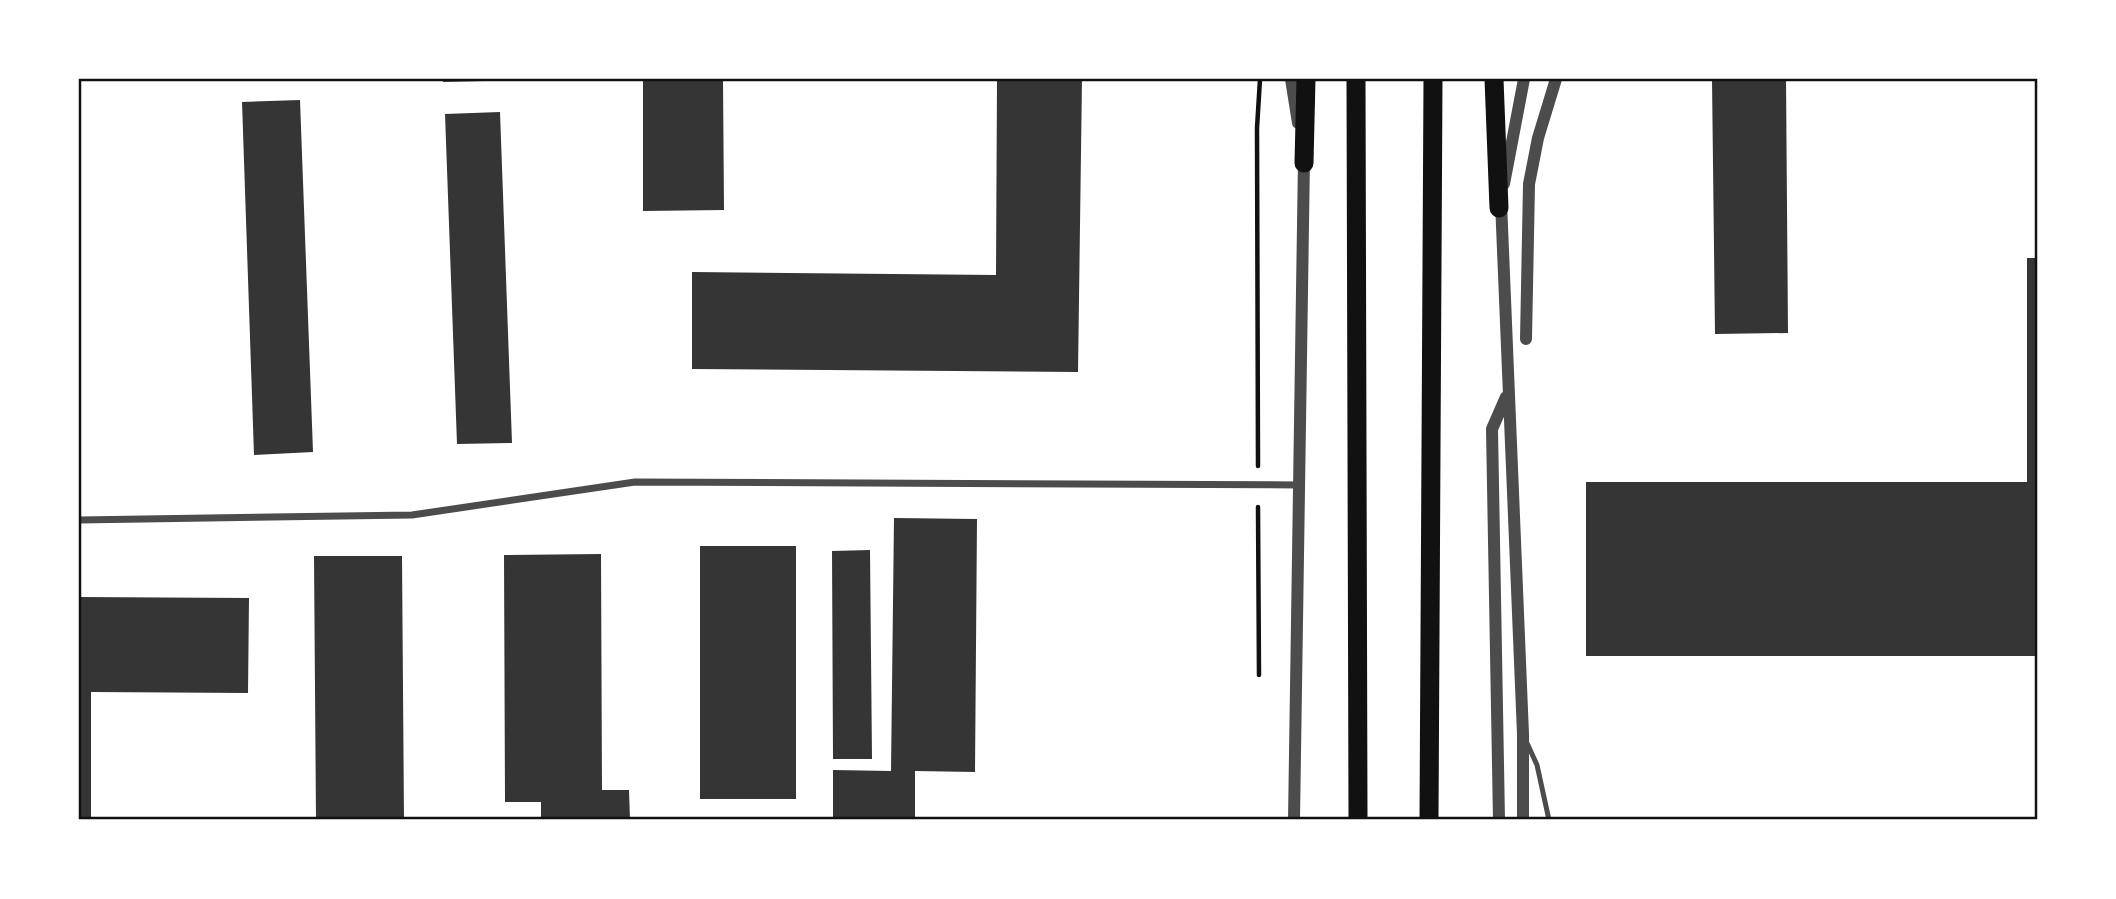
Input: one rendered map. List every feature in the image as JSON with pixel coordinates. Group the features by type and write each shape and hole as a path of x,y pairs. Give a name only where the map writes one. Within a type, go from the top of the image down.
{"highway":[{"path":"1304,163 1306,79"},
{"path":"1356,79 1358,820"},
{"path":"1429,820 1433,79"},
{"path":"1494,79 1499,208"}],"street":[{"path":"1291,79 1304,163 1294,820"},
{"path":"1523,820 1523,734 1499,208 1524,79"},
{"path":"1526,339 1528,184 1538,138 1556,79"},
{"path":"1499,820 1492,429 1508,394"},
{"path":"79,520 412,515 635,482 1300,485"}],"lane":[{"path":"1523,734 1537,765 1549,820"},
{"path":"1592,820 1981,820"}],"path":[{"path":"1259,675 1257,128 1260,79"}],"building":[{"path":"443,79 485,79 485,81 443,82"},
{"path":"643,79 723,79 724,210 643,211"},
{"path":"997,79 1082,79 1078,372 692,369 692,272 996,275"},
{"path":"1712,79 1786,79 1788,333 1715,334"},
{"path":"300,100 313,452 254,455 242,102"},
{"path":"500,112 512,443 457,444 445,114"},
{"path":"2027,258 2037,258 2037,656 1586,656 1586,482 2027,482"},
{"path":"894,518 977,519 975,772 915,771 915,820 833,820 833,770 891,771"},
{"path":"700,546 796,546 796,799 700,799"},
{"path":"870,550 872,759 833,759 832,551"},
{"path":"601,554 602,790 629,790 630,820 541,820 541,802 505,802 504,555"},
{"path":"314,556 402,556 404,820 316,820"},
{"path":"79,597 249,598 248,693 91,692 91,820 79,820"}]}
